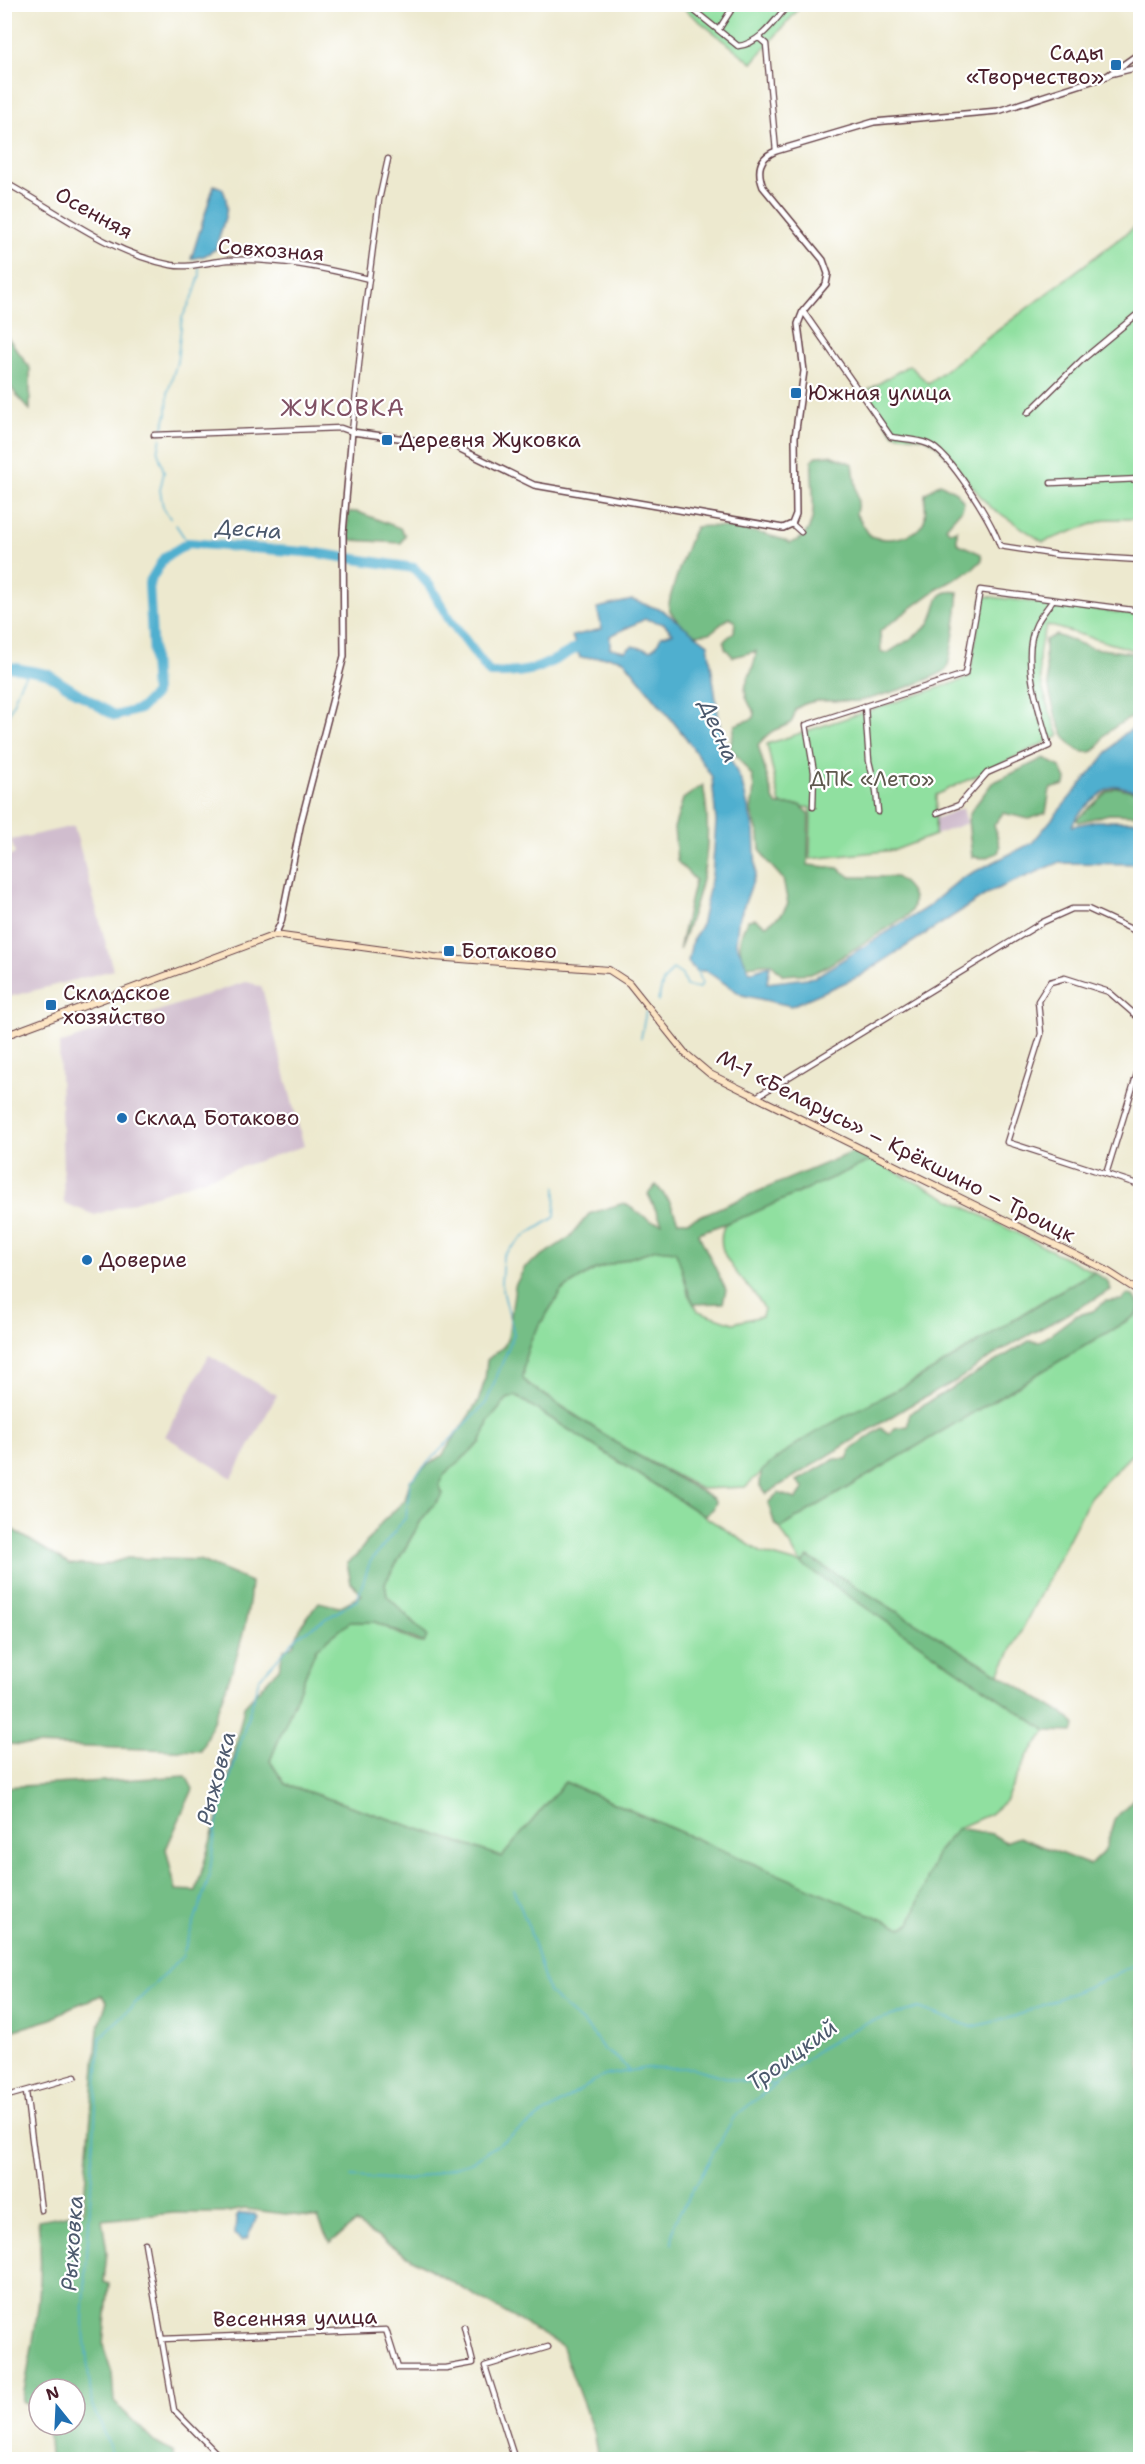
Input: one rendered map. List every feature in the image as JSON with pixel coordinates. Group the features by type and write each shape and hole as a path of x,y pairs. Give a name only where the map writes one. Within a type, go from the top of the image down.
{"main road":[{"path":"4,1036 275,936"},
{"name":"М-1 «Беларусь» – Крёкшино – Троицк","path":"275,936 434,957 609,970 629,983 685,1053 710,1074 1104,1269 1140,1292"}],"street":[{"path":"686,4 738,46 748,45 759,38 789,4"},
{"path":"719,29 735,4"},
{"path":"759,38 766,44 776,151"},
{"path":"1111,74 1140,53"},
{"path":"154,435 341,428 352,432 452,445 534,485 783,528 792,524 795,514 795,437 804,385 798,330 803,311 826,284 827,269 823,260 763,188 759,173 760,165 766,156 874,122 998,111 1111,74 1140,67"},
{"path":"275,936 281,922 302,822 344,656 343,533 369,279 382,178 388,159"},
{"name":"Осенняя","path":"4,182 119,249 170,265"},
{"name":"Совхозная","path":"170,265 185,267 231,260 297,264 369,279"},
{"path":"803,311 891,437 929,444 975,495 991,522 1000,546 1006,549 1140,560"},
{"path":"1028,413 1091,353 1140,312"},
{"path":"1051,483 1140,479"},
{"path":"792,524 801,532"},
{"path":"813,807 814,772 806,725 965,674 980,590 1052,601 1140,610"},
{"path":"937,813 959,805 987,773 1048,746 1031,671 1032,641 1036,625 1052,601"},
{"path":"865,706 869,761 876,790 878,812"},
{"path":"756,1097 1043,922 1072,909 1088,909 1140,933"},
{"path":"1140,1019 1109,992 1065,978 1050,982 1038,1001 1041,1034 1007,1142 1140,1185"},
{"path":"1106,1174 1140,1064"},
{"path":"4,2097 75,2077"},
{"path":"26,2092 41,2210"},
{"path":"145,2243 174,2410 223,2460"},
{"name":"Весенняя улица","path":"162,2339 386,2330 398,2368 446,2368 473,2362 464,2327"},
{"path":"515,2460 485,2366 548,2347"}],"shaded area":[{"path":"963,808 967,823 935,835 934,819"},
{"path":"74,826 113,970 5,998 4,858 15,854 11,840"},
{"path":"248,981 262,988 304,1146 95,1215 64,1203 59,1044"},
{"path":"209,1355 277,1395 232,1478 165,1436"}],"green space":[{"path":"679,5 802,5 752,63"},
{"path":"1140,223 1140,519 1107,519 1043,542 989,506 936,444 925,438 894,434 865,392 909,365 928,383"},
{"path":"4,332 30,368 30,410 13,391 6,376"},
{"path":"830,455 853,464 858,501 856,514 870,536 891,539 913,533 923,523 925,494 940,483 956,492 964,502 962,509 946,527 950,532 957,530 957,543 981,554 982,560 973,569 936,590 880,631 881,652 888,653 927,626 931,621 936,603 943,594 958,592 950,657 946,670 916,684 868,699 817,701 802,705 795,710 790,723 772,732 758,745 774,801 778,805 800,805 809,813 808,865 838,868 851,877 896,877 906,885 913,900 907,916 824,968 813,973 783,975 771,963 747,966 740,949 742,931 748,920 755,919 766,925 781,915 788,904 783,879 766,860 760,849 759,835 751,812 754,788 752,776 730,747 735,725 754,718 755,713 749,703 745,688 756,651 733,657 725,648 724,641 734,632 735,621 729,618 710,633 695,635 673,615 669,602 689,541 696,527 744,530 790,543 801,538 812,519 812,460 817,456"},
{"path":"348,512 358,512 400,528 405,535 401,543 351,540 347,534"},
{"name":"ДПК «Лето»","path":"983,596 1140,615 1140,652 1047,625 1039,654 1039,668 1044,695 1059,736 936,795 935,835 895,850 810,859 811,808 780,804 767,744 969,678"},
{"path":"1056,635 1092,648 1140,654 1140,713 1109,731 1097,748 1090,752 1078,750 1068,740 1059,725 1053,707 1046,668 1045,640"},
{"path":"1044,758 1060,767 1066,779 1065,785 1050,789 1046,813 1029,819 1003,813 994,825 1000,847 998,853 984,858 972,857 968,820 971,811 992,783"},
{"path":"703,785 708,829 707,850 700,888 679,950 695,880 677,861 674,828 683,799"},
{"path":"1117,787 1140,793 1140,815 1109,814 1079,822 1076,820 1108,791"},
{"path":"857,1150 872,1160 749,1215 698,1233 726,1290 723,1303 694,1304 675,1251 656,1249 594,1270 562,1290 532,1337 525,1358 523,1379 529,1385 626,1449 713,1498 716,1502 713,1509 704,1516 516,1396 507,1399 488,1422 481,1442 443,1476 439,1485 443,1494 422,1519 385,1583 387,1596 427,1636 424,1643 375,1622 350,1622 316,1649 270,1761 285,1784 502,1857 565,1782 902,1928 910,1924 938,1851 958,1828 992,1834 1005,1842 1019,1837 1090,1865 1105,1850 1114,1820 1134,1798 1140,1798 1140,2458 598,2459 593,2431 561,2345 424,2266 355,2223 330,2243 318,2218 245,2209 223,2213 174,2213 102,2220 107,2252 104,2282 109,2284 103,2345 112,2373 114,2402 156,2443 174,2453 175,2459 56,2459 50,2455 49,2437 87,2437 87,2377 27,2377 27,2405 22,2402 40,2289 38,2220 83,2212 98,2029 107,2001 102,1995 69,2008 52,2019 5,2033 5,1787 186,1776 193,1789 166,1849 176,1890 196,1891 231,1770 244,1706 279,1668 284,1649 293,1646 302,1624 319,1602 339,1607 362,1595 351,1583 347,1563 356,1556 381,1523 405,1500 410,1481 423,1468 442,1456 478,1402 485,1380 487,1360 504,1346 508,1337 515,1286 525,1267 570,1237 589,1214 624,1203 651,1221 662,1223 648,1194 656,1185 670,1202 678,1221 688,1221"},
{"path":"872,1160 1094,1272 1051,1296 926,1374 809,1439 765,1469 745,1487 701,1489 626,1449 523,1380 525,1358 532,1337 562,1290 594,1270 656,1249 675,1250 683,1266 688,1294 698,1311 733,1323 762,1316 764,1309 761,1303 725,1256 722,1235 725,1224"},
{"path":"1094,1272 1107,1281 1111,1290 1000,1351 956,1381 907,1407 766,1494 760,1486 761,1472 819,1430 926,1374 1051,1296"},
{"path":"1128,1294 1135,1297 1140,1306 1135,1316 780,1528 775,1525 768,1503 778,1493 796,1499 804,1488 797,1481 835,1459 847,1459 851,1450 881,1428 890,1434 895,1428 908,1426 909,1414 1029,1341 1040,1342 1075,1316 1093,1311 1106,1301 1122,1300"},
{"path":"1140,1309 1140,1446 1091,1496 999,1674 808,1558 802,1564 1047,1731 1028,1755 1005,1801 990,1814 958,1828 938,1851 910,1924 902,1928 565,1782 502,1857 285,1784 270,1761 316,1649 350,1622 375,1622 416,1642 424,1643 427,1636 387,1596 385,1583 422,1519 443,1494 439,1485 443,1476 481,1442 488,1422 507,1399 516,1396 762,1553 801,1564 780,1528 1135,1316"},
{"path":"5,1525 69,1564 101,1566 127,1558 199,1560 251,1582 245,1626 239,1647 201,1751 5,1744"},
{"path":"808,1557 1070,1718 1076,1725 1073,1732 1047,1731 802,1564"}],"water":[{"path":"214,185 222,188 227,204 216,249 204,256 191,259"},
{"path":"632,600 662,610 708,644 722,741 742,783 754,831 756,873 738,922 736,943 750,972 770,965 767,983 815,977 926,908 962,878 1032,843 1123,734 1140,725 1140,792 1120,786 1105,791 1078,815 1072,826 1096,821 1140,821 1140,864 1058,863 990,892 860,976 791,1006 742,995 706,971 696,971 688,962 692,941 701,926 712,875 716,822 712,777 686,738 624,660 610,657 580,658 572,636 602,629 597,608","holes":["645,619 664,624 673,633 661,636 657,645 650,650 632,646 625,651 610,648 610,636"]},
{"path":"239,2214 254,2214 257,2217 247,2239 241,2241 235,2234 236,2218"}],"waterway":[{"path":"161,433 167,414 168,392 177,362 182,318 194,294 200,275 199,267"},
{"path":"161,438 158,452 164,472 160,490 163,507 170,518"},
{"path":"176,525 188,543"},
{"name":"Десна","path":"4,666 47,674 115,716 140,709 155,694 149,583 164,558 188,543 316,553 414,568 430,586 449,619 490,673 527,671 545,665 578,647 591,649"},
{"path":"4,716 8,715 11,710 19,686 30,672"},
{"name":"Рыжовка","path":"658,1001 663,982 673,969 682,975 686,986 700,988 702,983 696,970"},
{"name":"Рыжовка","path":"641,1038 646,1011"},
{"name":"Рыжовка","path":"115,2460 92,2405 83,2322 100,2038 182,1957 209,1878 216,1826 259,1679 298,1636 357,1600 370,1562 406,1517 410,1481 486,1403 514,1334 501,1283 503,1256 523,1237 555,1217 556,1187"},
{"path":"513,1889 529,1928 548,1992 589,2029 604,2050 617,2058 629,2071"},
{"name":"Троицкий","path":"672,2244 674,2223 734,2117 818,2050 863,2024 919,2008 972,2027 1013,2017 1109,1978 1140,1961"},
{"path":"351,2177 410,2180 471,2162 602,2076 646,2068 693,2068 735,2080 772,2084"}],"place":[{"name":"Сады «Творчество»","path":"1116,65"},
{"name":"Южная улица","path":"796,393"},
{"name":"Деревня Жуковка","path":"387,440"},
{"name":"Ботаково","path":"449,951"},
{"name":"Складское хозяйство","path":"51,1005"},
{"name":"Склад Ботаково","path":"122,1118"},
{"name":"Доверие","path":"87,1260"}],"district":[{"name":"ЖУКОВКА","path":"343,408"}]}
